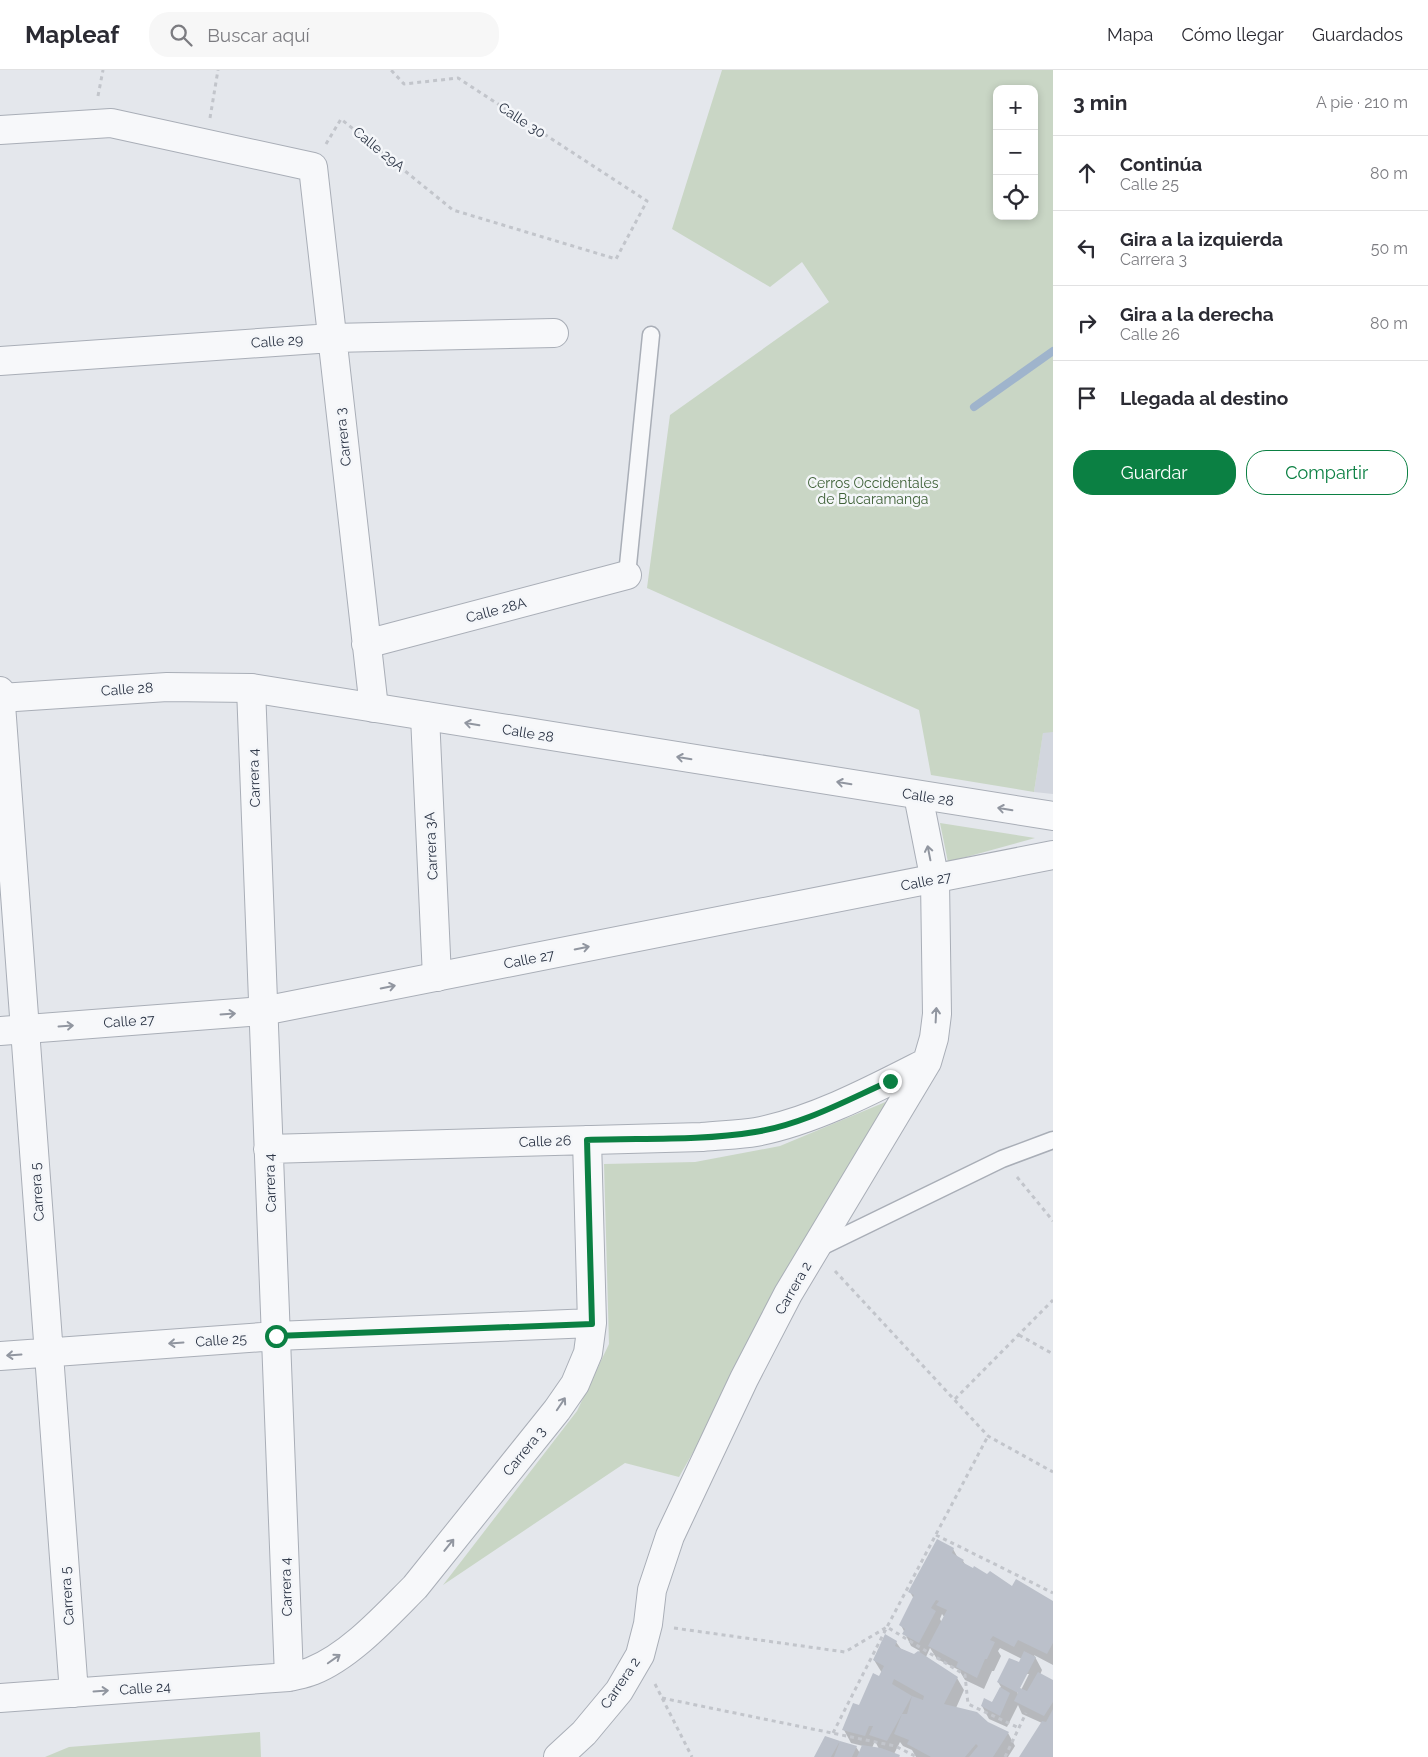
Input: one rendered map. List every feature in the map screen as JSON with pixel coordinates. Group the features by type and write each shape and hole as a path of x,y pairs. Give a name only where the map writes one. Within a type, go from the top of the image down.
{"street":[{"path":"0,130 111,122 313,167"},
{"name":"Carrera 3","path":"313,167 374,708"},
{"name":"Calle 29","path":"0,361 332,338 554,333"},
{"name":"Calle 28A","path":"366,644 627,575"},
{"name":"Calle 28","path":"0,695 167,687 250,688 1053,816"},
{"name":"Carrera 4","path":"250,688 289,1677"},
{"name":"Carrera 5","path":"0,695 12,1030 49,1353 74,1693"},
{"name":"Carrera 3A","path":"425,716 438,977"},
{"name":"Carrera 2","path":"558,1757 584,1733 619,1690 640,1655 648,1624 652,1590 670,1536 744,1379 788,1294 927,1062 934,1038 937,1014 935,879 918,795"},
{"name":"Calle 27","path":"12,1030 263,1011 1053,856"},
{"name":"Calle 26","path":"268,1149 702,1136 756,1132 806,1118 890,1081 927,1062"},
{"name":"Carrera 3","path":"289,1677 310,1672 326,1665 348,1649 415,1587 558,1410 575,1384 588,1353 592,1324 587,1140"},
{"name":"Calle 25","path":"0,1356 276,1336 592,1324"},
{"name":"Calle 24","path":"0,1698 289,1677"}],"lane":[{"path":"627,575 651,336"},
{"path":"814,1250 1002,1159 1053,1140"}],"path":[{"path":"206,143 218,70"},
{"name":"Calle 30","path":"391,70 404,84 458,78 647,201"},
{"name":"Calle 29A","path":"313,167 342,119 453,210 616,259 647,201"},
{"path":"1002,1159 1053,1221"},
{"path":"814,1250 988,1436 1053,1472"},
{"path":"955,1400 1053,1300"},
{"path":"1019,1334 1053,1354"},
{"path":"833,1733 988,1436"},
{"path":"936,1535 1053,1593"},
{"path":"648,1624 845,1652 887,1627"},
{"path":"887,1627 965,1675 968,1704 1019,1728"},
{"path":"640,1655 692,1757"},
{"path":"662,1698 895,1746 917,1757"},
{"path":"1005,1757 1026,1712"}],"shaded area":[{"path":"1043,732 1053,732 1053,794 1034,792"}],"green space":[{"name":"Cerros Occidentales de Bucaramanga","path":"722,70 1053,70 1053,732 1043,733 1034,792 931,775 919,710 647,588 670,415 829,302 802,262 770,287 672,229"},
{"path":"940,823 1035,838 948,862"},
{"path":"895,1098 679,1477 625,1463 443,1585 577,1411 609,1344 604,1164 695,1162 780,1146"},
{"path":"260,1732 261,1757 45,1757 69,1747"}],"building":[{"path":"937,1539 954,1548 952,1553 964,1560 962,1562 973,1568 974,1566 987,1574 990,1571 1012,1586 1016,1579 1053,1601 1053,1643 1047,1654 1018,1640 1014,1647 993,1636 990,1640 995,1642 977,1678 956,1667 958,1662 928,1646 947,1610 936,1605 939,1601 936,1600 931,1608 936,1611 919,1643 902,1634 905,1629 899,1625 914,1595 908,1592"},
{"path":"885,1634 897,1641 895,1646 914,1654 918,1651 958,1677 944,1704 977,1712 988,1722 1009,1732 993,1757 969,1757 978,1746 976,1744 965,1757 931,1757 907,1744 909,1740 894,1734 902,1714 887,1741 869,1735 873,1726 869,1726 865,1736 842,1730 853,1703 859,1705 873,1673 879,1676 884,1666 873,1660","holes":["894,1679 924,1696 923,1700 892,1684","912,1696 907,1714 902,1714"]},
{"path":"1024,1651 1036,1657 1020,1688 1027,1691 1038,1672 1053,1680 1053,1702 1044,1716 1014,1701 1018,1693 997,1682 1009,1658 1019,1662"},
{"path":"1000,1687 1010,1693 1000,1716 981,1706 984,1698 992,1702"},
{"path":"1053,1709 1053,1757 1019,1757 1042,1721 1046,1722"},
{"path":"825,1736 840,1741 831,1757 814,1757"},
{"path":"840,1741 857,1746 852,1757 834,1757"},
{"path":"862,1745 881,1748 900,1755 899,1757 857,1757"}],"waterway":[{"path":"974,407 1053,351"}],"route":[{"path":"276,1336 592,1324 587,1140 756,1132 806,1118 890,1081"}]}
